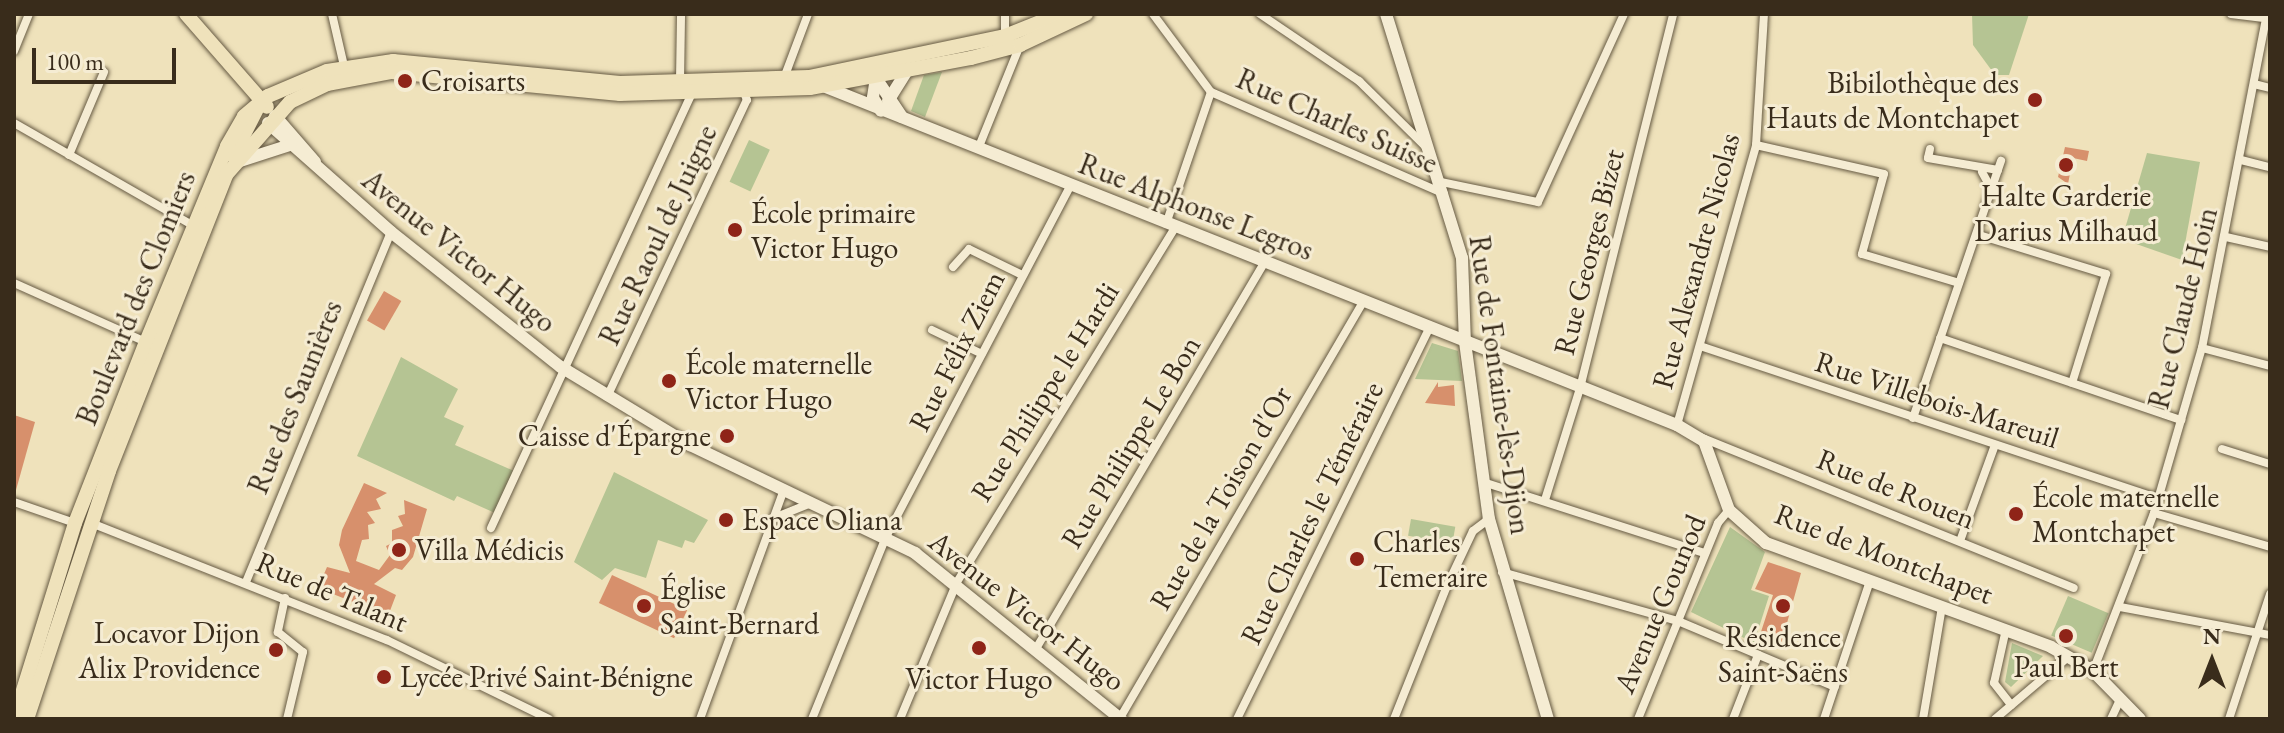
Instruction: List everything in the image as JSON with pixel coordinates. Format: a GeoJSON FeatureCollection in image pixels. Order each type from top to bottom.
{"type":"FeatureCollection","features":[{"type":"Feature","properties":{"kind":"main road","name":"Avenue Victor Hugo"},"geometry":{"type":"LineString","coordinates":[[186,14],[265,112]]}},
{"type":"Feature","properties":{"kind":"main road"},"geometry":{"type":"LineString","coordinates":[[265,112],[327,71],[344,66],[416,60],[588,81],[784,79],[849,70],[967,45],[1005,36],[1060,14]]}},
{"type":"Feature","properties":{"kind":"main road"},"geometry":{"type":"LineString","coordinates":[[265,112],[327,84],[392,72],[588,92],[692,92],[823,86],[876,78],[1020,45],[1086,14]]}},
{"type":"Feature","properties":{"kind":"main road"},"geometry":{"type":"LineString","coordinates":[[849,70],[876,78],[967,45]]}},
{"type":"Feature","properties":{"kind":"main road","name":"Boulevard des Clomiers"},"geometry":{"type":"LineString","coordinates":[[27,719],[91,523],[230,169],[265,112]]}},
{"type":"Feature","properties":{"kind":"main road","name":"Boulevard des Clomiers"},"geometry":{"type":"LineString","coordinates":[[14,719],[75,523],[227,146],[265,112]]}},
{"type":"Feature","properties":{"kind":"main road"},"geometry":{"type":"LineString","coordinates":[[75,523],[91,523]]}},
{"type":"Feature","properties":{"kind":"street"},"geometry":{"type":"LineString","coordinates":[[14,51],[29,14]]}},
{"type":"Feature","properties":{"kind":"street"},"geometry":{"type":"LineString","coordinates":[[332,14],[344,66]]}},
{"type":"Feature","properties":{"kind":"street"},"geometry":{"type":"LineString","coordinates":[[680,81],[681,14]]}},
{"type":"Feature","properties":{"kind":"street"},"geometry":{"type":"LineString","coordinates":[[784,79],[808,14]]}},
{"type":"Feature","properties":{"kind":"street"},"geometry":{"type":"LineString","coordinates":[[1005,14],[1005,36]]}},
{"type":"Feature","properties":{"kind":"street","name":"Rue Charles Suisse"},"geometry":{"type":"LineString","coordinates":[[1153,14],[1211,92],[1443,188],[1538,202],[1624,14]]}},
{"type":"Feature","properties":{"kind":"street"},"geometry":{"type":"LineString","coordinates":[[1260,14],[1359,81],[1415,141],[1433,151]]}},
{"type":"Feature","properties":{"kind":"street","name":"Rue de Fontaine-lès-Dijon"},"geometry":{"type":"LineString","coordinates":[[1386,14],[1433,151],[1462,258],[1465,342],[1489,519],[1501,572],[1548,719]]}},
{"type":"Feature","properties":{"kind":"street","name":"Rue Georges Bizet"},"geometry":{"type":"LineString","coordinates":[[1545,500],[1582,383],[1673,14]]}},
{"type":"Feature","properties":{"kind":"street","name":"Rue Alexandre Nicolas"},"geometry":{"type":"LineString","coordinates":[[1677,425],[1756,145],[1764,14]]}},
{"type":"Feature","properties":{"kind":"street"},"geometry":{"type":"LineString","coordinates":[[2231,14],[2266,16]]}},
{"type":"Feature","properties":{"kind":"street","name":"Rue Claude Hoin"},"geometry":{"type":"LineString","coordinates":[[2093,671],[2159,499],[2202,348],[2241,160],[2266,16]]}},
{"type":"Feature","properties":{"kind":"street"},"geometry":{"type":"LineString","coordinates":[[978,149],[1020,45]]}},
{"type":"Feature","properties":{"kind":"street"},"geometry":{"type":"LineString","coordinates":[[885,106],[907,71]]}},
{"type":"Feature","properties":{"kind":"street"},"geometry":{"type":"LineString","coordinates":[[69,155],[104,72]]}},
{"type":"Feature","properties":{"kind":"street","name":"Rue Alphonse Legros"},"geometry":{"type":"LineString","coordinates":[[876,78],[885,106]]}},
{"type":"Feature","properties":{"kind":"street"},"geometry":{"type":"LineString","coordinates":[[2254,84],[2270,88]]}},
{"type":"Feature","properties":{"kind":"street","name":"Rue Alphonse Legros"},"geometry":{"type":"LineString","coordinates":[[823,86],[885,106],[907,121],[1465,342]]}},
{"type":"Feature","properties":{"kind":"street","name":"Rue Raoul de Juigne"},"geometry":{"type":"LineString","coordinates":[[607,398],[747,100],[743,90]]}},
{"type":"Feature","properties":{"kind":"street"},"geometry":{"type":"LineString","coordinates":[[561,367],[692,92]]}},
{"type":"Feature","properties":{"kind":"street","name":"Rue Philippe le Hardi"},"geometry":{"type":"LineString","coordinates":[[900,719],[957,582],[1171,226],[1211,92]]}},
{"type":"Feature","properties":{"kind":"street","name":"Avenue Victor Hugo"},"geometry":{"type":"LineString","coordinates":[[265,112],[290,145],[391,232],[561,367],[607,398],[784,490],[886,537],[957,582],[1120,718]]}},
{"type":"Feature","properties":{"kind":"street","name":"Avenue Victor Hugo"},"geometry":{"type":"LineString","coordinates":[[265,112],[325,174]]}},
{"type":"Feature","properties":{"kind":"street"},"geometry":{"type":"LineString","coordinates":[[14,123],[194,226]]}},
{"type":"Feature","properties":{"kind":"street"},"geometry":{"type":"LineString","coordinates":[[230,169],[290,145]]}},
{"type":"Feature","properties":{"kind":"street"},"geometry":{"type":"LineString","coordinates":[[1756,145],[1884,174],[1862,254],[1959,283]]}},
{"type":"Feature","properties":{"kind":"street"},"geometry":{"type":"LineString","coordinates":[[1913,418],[1959,283],[1979,235],[1999,166],[1982,172],[1928,158],[1930,149]]}},
{"type":"Feature","properties":{"kind":"street"},"geometry":{"type":"LineString","coordinates":[[2241,160],[2270,167]]}},
{"type":"Feature","properties":{"kind":"street"},"geometry":{"type":"LineString","coordinates":[[1982,172],[1992,190]]}},
{"type":"Feature","properties":{"kind":"street","name":"Rue Félix Ziem"},"geometry":{"type":"LineString","coordinates":[[812,719],[886,537],[1070,186]]}},
{"type":"Feature","properties":{"kind":"street","name":"Rue des Saunières"},"geometry":{"type":"LineString","coordinates":[[246,582],[391,232]]}},
{"type":"Feature","properties":{"kind":"street"},"geometry":{"type":"LineString","coordinates":[[1979,235],[2106,274],[2072,383]]}},
{"type":"Feature","properties":{"kind":"street"},"geometry":{"type":"LineString","coordinates":[[2226,237],[2270,247]]}},
{"type":"Feature","properties":{"kind":"street"},"geometry":{"type":"LineString","coordinates":[[953,267],[969,249],[1022,275]]}},
{"type":"Feature","properties":{"kind":"street","name":"Rue Philippe Le Bon"},"geometry":{"type":"LineString","coordinates":[[1037,647],[1265,261]]}},
{"type":"Feature","properties":{"kind":"street"},"geometry":{"type":"LineString","coordinates":[[14,283],[146,342]]}},
{"type":"Feature","properties":{"kind":"street","name":"Rue de la Toison d'Or"},"geometry":{"type":"LineString","coordinates":[[1120,718],[1363,302]]}},
{"type":"Feature","properties":{"kind":"street","name":"Rue Charles le Téméraire"},"geometry":{"type":"LineString","coordinates":[[1237,719],[1429,328]]}},
{"type":"Feature","properties":{"kind":"street"},"geometry":{"type":"LineString","coordinates":[[932,330],[982,354]]}},
{"type":"Feature","properties":{"kind":"street"},"geometry":{"type":"LineString","coordinates":[[1940,338],[2181,420]]}},
{"type":"Feature","properties":{"kind":"street"},"geometry":{"type":"LineString","coordinates":[[1465,342],[1582,383],[1700,437]]}},
{"type":"Feature","properties":{"kind":"street","name":"Rue Villebois-Mareuil"},"geometry":{"type":"LineString","coordinates":[[1700,346],[2159,499]]}},
{"type":"Feature","properties":{"kind":"street"},"geometry":{"type":"LineString","coordinates":[[2202,348],[2270,366]]}},
{"type":"Feature","properties":{"kind":"street","name":"Avenue Victor Hugo"},"geometry":{"type":"LineString","coordinates":[[491,528],[561,367]]}},
{"type":"Feature","properties":{"kind":"street","name":"Rue de Montchapet"},"geometry":{"type":"LineString","coordinates":[[1700,437],[1729,510],[1766,543],[2006,627],[2093,671],[2140,719]]}},
{"type":"Feature","properties":{"kind":"street","name":"Rue de Rouen"},"geometry":{"type":"LineString","coordinates":[[1700,437],[2074,588]]}},
{"type":"Feature","properties":{"kind":"street"},"geometry":{"type":"LineString","coordinates":[[1960,541],[1995,445]]}},
{"type":"Feature","properties":{"kind":"street"},"geometry":{"type":"LineString","coordinates":[[2222,449],[2270,464]]}},
{"type":"Feature","properties":{"kind":"street"},"geometry":{"type":"LineString","coordinates":[[1483,482],[1704,553]]}},
{"type":"Feature","properties":{"kind":"street"},"geometry":{"type":"LineString","coordinates":[[700,719],[784,490]]}},
{"type":"Feature","properties":{"kind":"street"},"geometry":{"type":"LineString","coordinates":[[14,502],[75,523]]}},
{"type":"Feature","properties":{"kind":"street"},"geometry":{"type":"LineString","coordinates":[[774,518],[812,503]]}},
{"type":"Feature","properties":{"kind":"street","name":"Avenue Gounod"},"geometry":{"type":"LineString","coordinates":[[1638,719],[1704,553],[1729,510]]}},
{"type":"Feature","properties":{"kind":"street"},"geometry":{"type":"LineString","coordinates":[[2154,513],[2270,547]]}},
{"type":"Feature","properties":{"kind":"street"},"geometry":{"type":"LineString","coordinates":[[1394,719],[1446,588],[1473,531],[1489,519]]}},
{"type":"Feature","properties":{"kind":"street","name":"Rue de Talant"},"geometry":{"type":"LineString","coordinates":[[91,523],[285,598],[549,719]]}},
{"type":"Feature","properties":{"kind":"street"},"geometry":{"type":"LineString","coordinates":[[1501,572],[1678,621],[1835,687]]}},
{"type":"Feature","properties":{"kind":"street"},"geometry":{"type":"LineString","coordinates":[[1824,719],[1870,581]]}},
{"type":"Feature","properties":{"kind":"street"},"geometry":{"type":"LineString","coordinates":[[2229,719],[2270,594]]}},
{"type":"Feature","properties":{"kind":"street"},"geometry":{"type":"LineString","coordinates":[[285,598],[278,632],[303,652],[287,718]]}},
{"type":"Feature","properties":{"kind":"street"},"geometry":{"type":"LineString","coordinates":[[1923,719],[1942,607]]}},
{"type":"Feature","properties":{"kind":"street"},"geometry":{"type":"LineString","coordinates":[[2120,607],[2270,635]]}},
{"type":"Feature","properties":{"kind":"street"},"geometry":{"type":"LineString","coordinates":[[2006,627],[1994,683],[2011,705]]}},
{"type":"Feature","properties":{"kind":"street"},"geometry":{"type":"LineString","coordinates":[[1733,719],[1758,655]]}},
{"type":"Feature","properties":{"kind":"street"},"geometry":{"type":"LineString","coordinates":[[1995,719],[2068,657]]}},
{"type":"Feature","properties":{"kind":"street"},"geometry":{"type":"LineString","coordinates":[[2111,719],[2121,697]]}},
{"type":"Feature","properties":{"kind":"green space"},"geometry":{"type":"Polygon","coordinates":[[[1972,14],[2029,14],[2009,75],[1995,75],[1973,45],[1972,14]]]}},
{"type":"Feature","properties":{"kind":"green space"},"geometry":{"type":"Polygon","coordinates":[[[942,72],[925,117],[911,111],[924,75],[942,72]]]}},
{"type":"Feature","properties":{"kind":"green space"},"geometry":{"type":"Polygon","coordinates":[[[749,140],[770,150],[750,191],[730,182],[749,140]]]}},
{"type":"Feature","properties":{"kind":"green space"},"geometry":{"type":"Polygon","coordinates":[[[2147,153],[2200,162],[2182,260],[2122,239],[2147,153]]]}},
{"type":"Feature","properties":{"kind":"green space"},"geometry":{"type":"Polygon","coordinates":[[[1432,343],[1458,351],[1462,381],[1415,379],[1432,343]]]}},
{"type":"Feature","properties":{"kind":"green space"},"geometry":{"type":"Polygon","coordinates":[[[401,357],[458,389],[444,417],[464,426],[455,445],[514,471],[495,513],[457,496],[454,501],[357,456],[401,357]]]}},
{"type":"Feature","properties":{"kind":"green space"},"geometry":{"type":"Polygon","coordinates":[[[614,472],[708,520],[694,543],[685,540],[682,548],[658,540],[646,578],[615,568],[602,580],[574,562],[614,472]]]}},
{"type":"Feature","properties":{"kind":"green space"},"geometry":{"type":"Polygon","coordinates":[[[1411,519],[1455,527],[1452,544],[1408,536],[1411,519]]]}},
{"type":"Feature","properties":{"kind":"green space"},"geometry":{"type":"Polygon","coordinates":[[[1730,527],[1765,552],[1751,590],[1769,596],[1754,643],[1691,612],[1730,527]]]}},
{"type":"Feature","properties":{"kind":"green space"},"geometry":{"type":"Polygon","coordinates":[[[2068,596],[2109,613],[2092,653],[2051,636],[2068,596]]]}},
{"type":"Feature","properties":{"kind":"green space"},"geometry":{"type":"Polygon","coordinates":[[[2012,643],[2043,656],[2011,687],[2005,682],[2012,643]]]}},
{"type":"Feature","properties":{"kind":"building","name":"Halte Garderie Darius Milhaud"},"geometry":{"type":"Polygon","coordinates":[[[2065,147],[2089,151],[2087,161],[2073,158],[2068,184],[2058,177],[2065,147]]]}},
{"type":"Feature","properties":{"kind":"building"},"geometry":{"type":"Polygon","coordinates":[[[384,291],[401,301],[384,330],[367,320],[384,291]]]}},
{"type":"Feature","properties":{"kind":"building"},"geometry":{"type":"Polygon","coordinates":[[[1438,382],[1438,387],[1454,385],[1455,406],[1425,403],[1438,382]]]}},
{"type":"Feature","properties":{"kind":"building"},"geometry":{"type":"Polygon","coordinates":[[[14,415],[35,422],[16,490],[14,490],[14,415]]]}},
{"type":"Feature","properties":{"kind":"building","name":"Villa Médicis"},"geometry":{"type":"Polygon","coordinates":[[[364,483],[387,493],[376,499],[381,509],[367,512],[375,523],[368,525],[369,539],[362,540],[356,561],[379,570],[390,555],[386,546],[392,543],[392,530],[403,526],[398,516],[405,514],[404,500],[427,509],[413,557],[402,570],[395,568],[374,584],[396,595],[388,616],[318,588],[327,567],[350,573],[339,545],[342,530],[364,483]]]}},
{"type":"Feature","properties":{"kind":"building","name":"Résidence Saint-Saëns"},"geometry":{"type":"Polygon","coordinates":[[[1768,562],[1801,573],[1780,648],[1758,641],[1773,595],[1755,589],[1768,562]]]}},
{"type":"Feature","properties":{"kind":"building","name":"Église Saint-Bernard"},"geometry":{"type":"Polygon","coordinates":[[[612,575],[687,610],[674,638],[599,603],[612,575]]]}},
{"type":"Feature","properties":{"kind":"place","name":"Croisarts"},"geometry":{"type":"Point","coordinates":[405,81]}},
{"type":"Feature","properties":{"kind":"place","name":"Bibilothèque des Hauts de Montchapet"},"geometry":{"type":"Point","coordinates":[2035,100]}},
{"type":"Feature","properties":{"kind":"place","name":"Halte Garderie Darius Milhaud"},"geometry":{"type":"Point","coordinates":[2066,165]}},
{"type":"Feature","properties":{"kind":"place","name":"École primaire Victor Hugo"},"geometry":{"type":"Point","coordinates":[735,230]}},
{"type":"Feature","properties":{"kind":"place","name":"École maternelle Victor Hugo"},"geometry":{"type":"Point","coordinates":[669,381]}},
{"type":"Feature","properties":{"kind":"place","name":"Caisse d'Épargne"},"geometry":{"type":"Point","coordinates":[727,436]}},
{"type":"Feature","properties":{"kind":"place","name":"École maternelle Montchapet"},"geometry":{"type":"Point","coordinates":[2016,514]}},
{"type":"Feature","properties":{"kind":"place","name":"Espace Oliana"},"geometry":{"type":"Point","coordinates":[726,520]}},
{"type":"Feature","properties":{"kind":"place","name":"Villa Médicis"},"geometry":{"type":"Point","coordinates":[399,550]}},
{"type":"Feature","properties":{"kind":"place","name":"Charles Temeraire"},"geometry":{"type":"Point","coordinates":[1357,559]}},
{"type":"Feature","properties":{"kind":"place","name":"Église Saint-Bernard"},"geometry":{"type":"Point","coordinates":[644,606]}},
{"type":"Feature","properties":{"kind":"place","name":"Résidence Saint-Saëns"},"geometry":{"type":"Point","coordinates":[1783,606]}},
{"type":"Feature","properties":{"kind":"place","name":"Paul Bert"},"geometry":{"type":"Point","coordinates":[2066,636]}},
{"type":"Feature","properties":{"kind":"place","name":"Victor Hugo"},"geometry":{"type":"Point","coordinates":[979,648]}},
{"type":"Feature","properties":{"kind":"place","name":"Locavor Dijon Alix Providence"},"geometry":{"type":"Point","coordinates":[276,650]}},
{"type":"Feature","properties":{"kind":"place","name":"Lycée Privé Saint-Bénigne"},"geometry":{"type":"Point","coordinates":[384,677]}}]}
